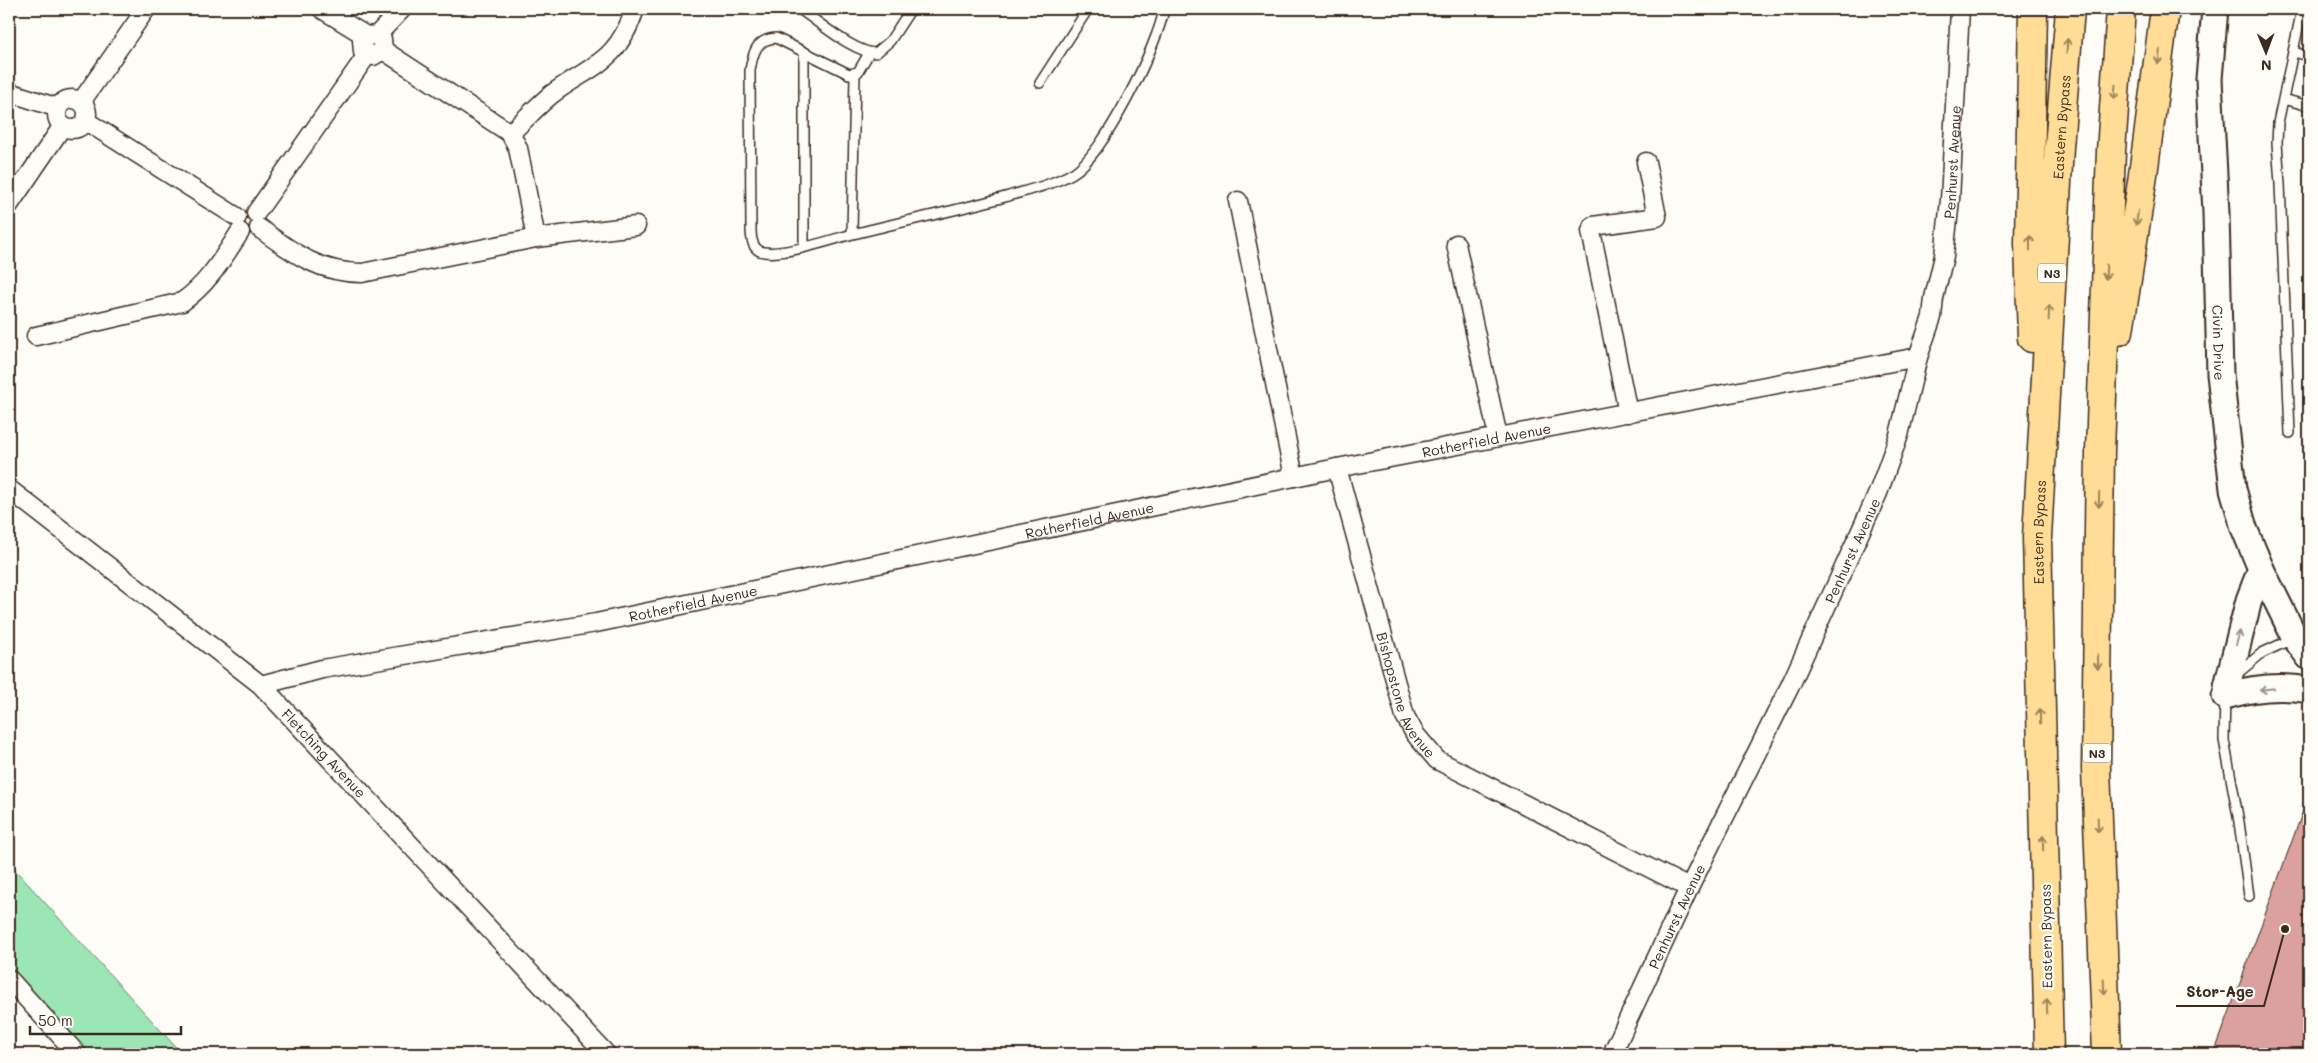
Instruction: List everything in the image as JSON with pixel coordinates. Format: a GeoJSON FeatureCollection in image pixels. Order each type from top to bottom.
{"type":"FeatureCollection","features":[{"type":"Feature","properties":{"kind":"highway"},"geometry":{"type":"LineString","coordinates":[[2033,9],[2029,243],[2037,537]]}},
{"type":"Feature","properties":{"kind":"highway","name":"Eastern Bypass"},"geometry":{"type":"LineString","coordinates":[[2049,1054],[2037,537],[2059,147],[2070,9]]}},
{"type":"Feature","properties":{"kind":"highway","name":"N3"},"geometry":{"type":"LineString","coordinates":[[2107,1054],[2096,769],[2100,451],[2110,151],[2121,9]]}},
{"type":"Feature","properties":{"kind":"highway"},"geometry":{"type":"LineString","coordinates":[[2100,451],[2142,182],[2165,9]]}},
{"type":"Feature","properties":{"kind":"main road","name":"Civin Drive"},"geometry":{"type":"LineString","coordinates":[[2216,9],[2209,79],[2216,213],[2220,374],[2233,489],[2244,528],[2261,569],[2302,647]]}},
{"type":"Feature","properties":{"kind":"main road"},"geometry":{"type":"LineString","coordinates":[[2261,569],[2249,600],[2226,691],[2240,692],[2273,688],[2309,690]]}},
{"type":"Feature","properties":{"kind":"street"},"geometry":{"type":"LineString","coordinates":[[81,102],[146,9]]}},
{"type":"Feature","properties":{"kind":"street"},"geometry":{"type":"LineString","coordinates":[[322,9],[510,133],[518,148],[536,238]]}},
{"type":"Feature","properties":{"kind":"street"},"geometry":{"type":"LineString","coordinates":[[86,121],[250,234],[257,220],[373,44],[402,9]]}},
{"type":"Feature","properties":{"kind":"street"},"geometry":{"type":"LineString","coordinates":[[510,133],[552,94],[600,64],[629,28],[635,9]]}},
{"type":"Feature","properties":{"kind":"street","name":"Penhurst Avenue"},"geometry":{"type":"LineString","coordinates":[[1612,1054],[1689,888],[1790,686],[1878,493],[1899,435],[1918,357],[1932,317],[1934,298],[1944,256],[1950,200],[1960,9]]}},
{"type":"Feature","properties":{"kind":"street"},"geometry":{"type":"LineString","coordinates":[[15,94],[58,108]]}},
{"type":"Feature","properties":{"kind":"street"},"geometry":{"type":"LineString","coordinates":[[68,99],[81,102],[86,107],[86,121],[76,130],[62,127],[58,121],[58,108],[68,99]]}},
{"type":"Feature","properties":{"kind":"street"},"geometry":{"type":"LineString","coordinates":[[9,206],[62,127]]}},
{"type":"Feature","properties":{"kind":"street"},"geometry":{"type":"LineString","coordinates":[[1628,412],[1591,231],[1593,226],[1657,218],[1646,162]]}},
{"type":"Feature","properties":{"kind":"street"},"geometry":{"type":"LineString","coordinates":[[1238,201],[1294,477]]}},
{"type":"Feature","properties":{"kind":"street"},"geometry":{"type":"LineString","coordinates":[[257,220],[298,257],[344,273],[362,273],[536,238],[636,226]]}},
{"type":"Feature","properties":{"kind":"street"},"geometry":{"type":"LineString","coordinates":[[36,336],[182,302],[198,291],[211,277],[238,225]]}},
{"type":"Feature","properties":{"kind":"street"},"geometry":{"type":"LineString","coordinates":[[1456,244],[1498,437]]}},
{"type":"Feature","properties":{"kind":"street","name":"Rotherfield Avenue"},"geometry":{"type":"LineString","coordinates":[[261,685],[322,669],[596,623],[1337,468],[1918,357]]}},
{"type":"Feature","properties":{"kind":"street","name":"Bishopstone Avenue"},"geometry":{"type":"LineString","coordinates":[[1337,468],[1405,716],[1423,745],[1437,760],[1689,888]]}},
{"type":"Feature","properties":{"kind":"street","name":"Fletching Avenue"},"geometry":{"type":"LineString","coordinates":[[9,489],[261,685],[606,1054]]}},
{"type":"Feature","properties":{"kind":"street"},"geometry":{"type":"LineString","coordinates":[[9,980],[77,1054]]}},
{"type":"Feature","properties":{"kind":"lane"},"geometry":{"type":"LineString","coordinates":[[798,9],[869,53],[876,53],[882,50],[911,9]]}},
{"type":"Feature","properties":{"kind":"lane"},"geometry":{"type":"LineString","coordinates":[[1040,83],[1088,9]]}},
{"type":"Feature","properties":{"kind":"lane"},"geometry":{"type":"LineString","coordinates":[[855,74],[849,74],[776,38],[767,38],[760,42],[753,52],[750,70],[752,242],[756,249],[764,252],[804,247],[978,204],[1049,184],[1074,172],[1098,146],[1124,103],[1148,57],[1162,23],[1164,9]]}},
{"type":"Feature","properties":{"kind":"lane"},"geometry":{"type":"LineString","coordinates":[[2290,433],[2277,143],[2283,99],[2302,9]]}},
{"type":"Feature","properties":{"kind":"lane"},"geometry":{"type":"LineString","coordinates":[[2293,52],[2309,56]]}},
{"type":"Feature","properties":{"kind":"lane"},"geometry":{"type":"LineString","coordinates":[[804,53],[804,247]]}},
{"type":"Feature","properties":{"kind":"lane"},"geometry":{"type":"LineString","coordinates":[[852,234],[855,74],[869,53]]}},
{"type":"Feature","properties":{"kind":"lane"},"geometry":{"type":"LineString","coordinates":[[2283,99],[2309,106]]}},
{"type":"Feature","properties":{"kind":"lane"},"geometry":{"type":"LineString","coordinates":[[2249,896],[2239,822],[2224,740],[2226,691],[2247,664],[2262,653],[2302,647]]}},
{"type":"Feature","properties":{"kind":"green space"},"geometry":{"type":"Polygon","coordinates":[[[9,863],[182,1054],[90,1054],[9,966],[9,863]]]}},
{"type":"Feature","properties":{"kind":"building"},"geometry":{"type":"Polygon","coordinates":[[[2307,800],[2309,800],[2309,1054],[2214,1054],[2307,800]]]}},
{"type":"Feature","properties":{"kind":"place","name":"Stor-Age"},"geometry":{"type":"Point","coordinates":[2285,929]}}]}
